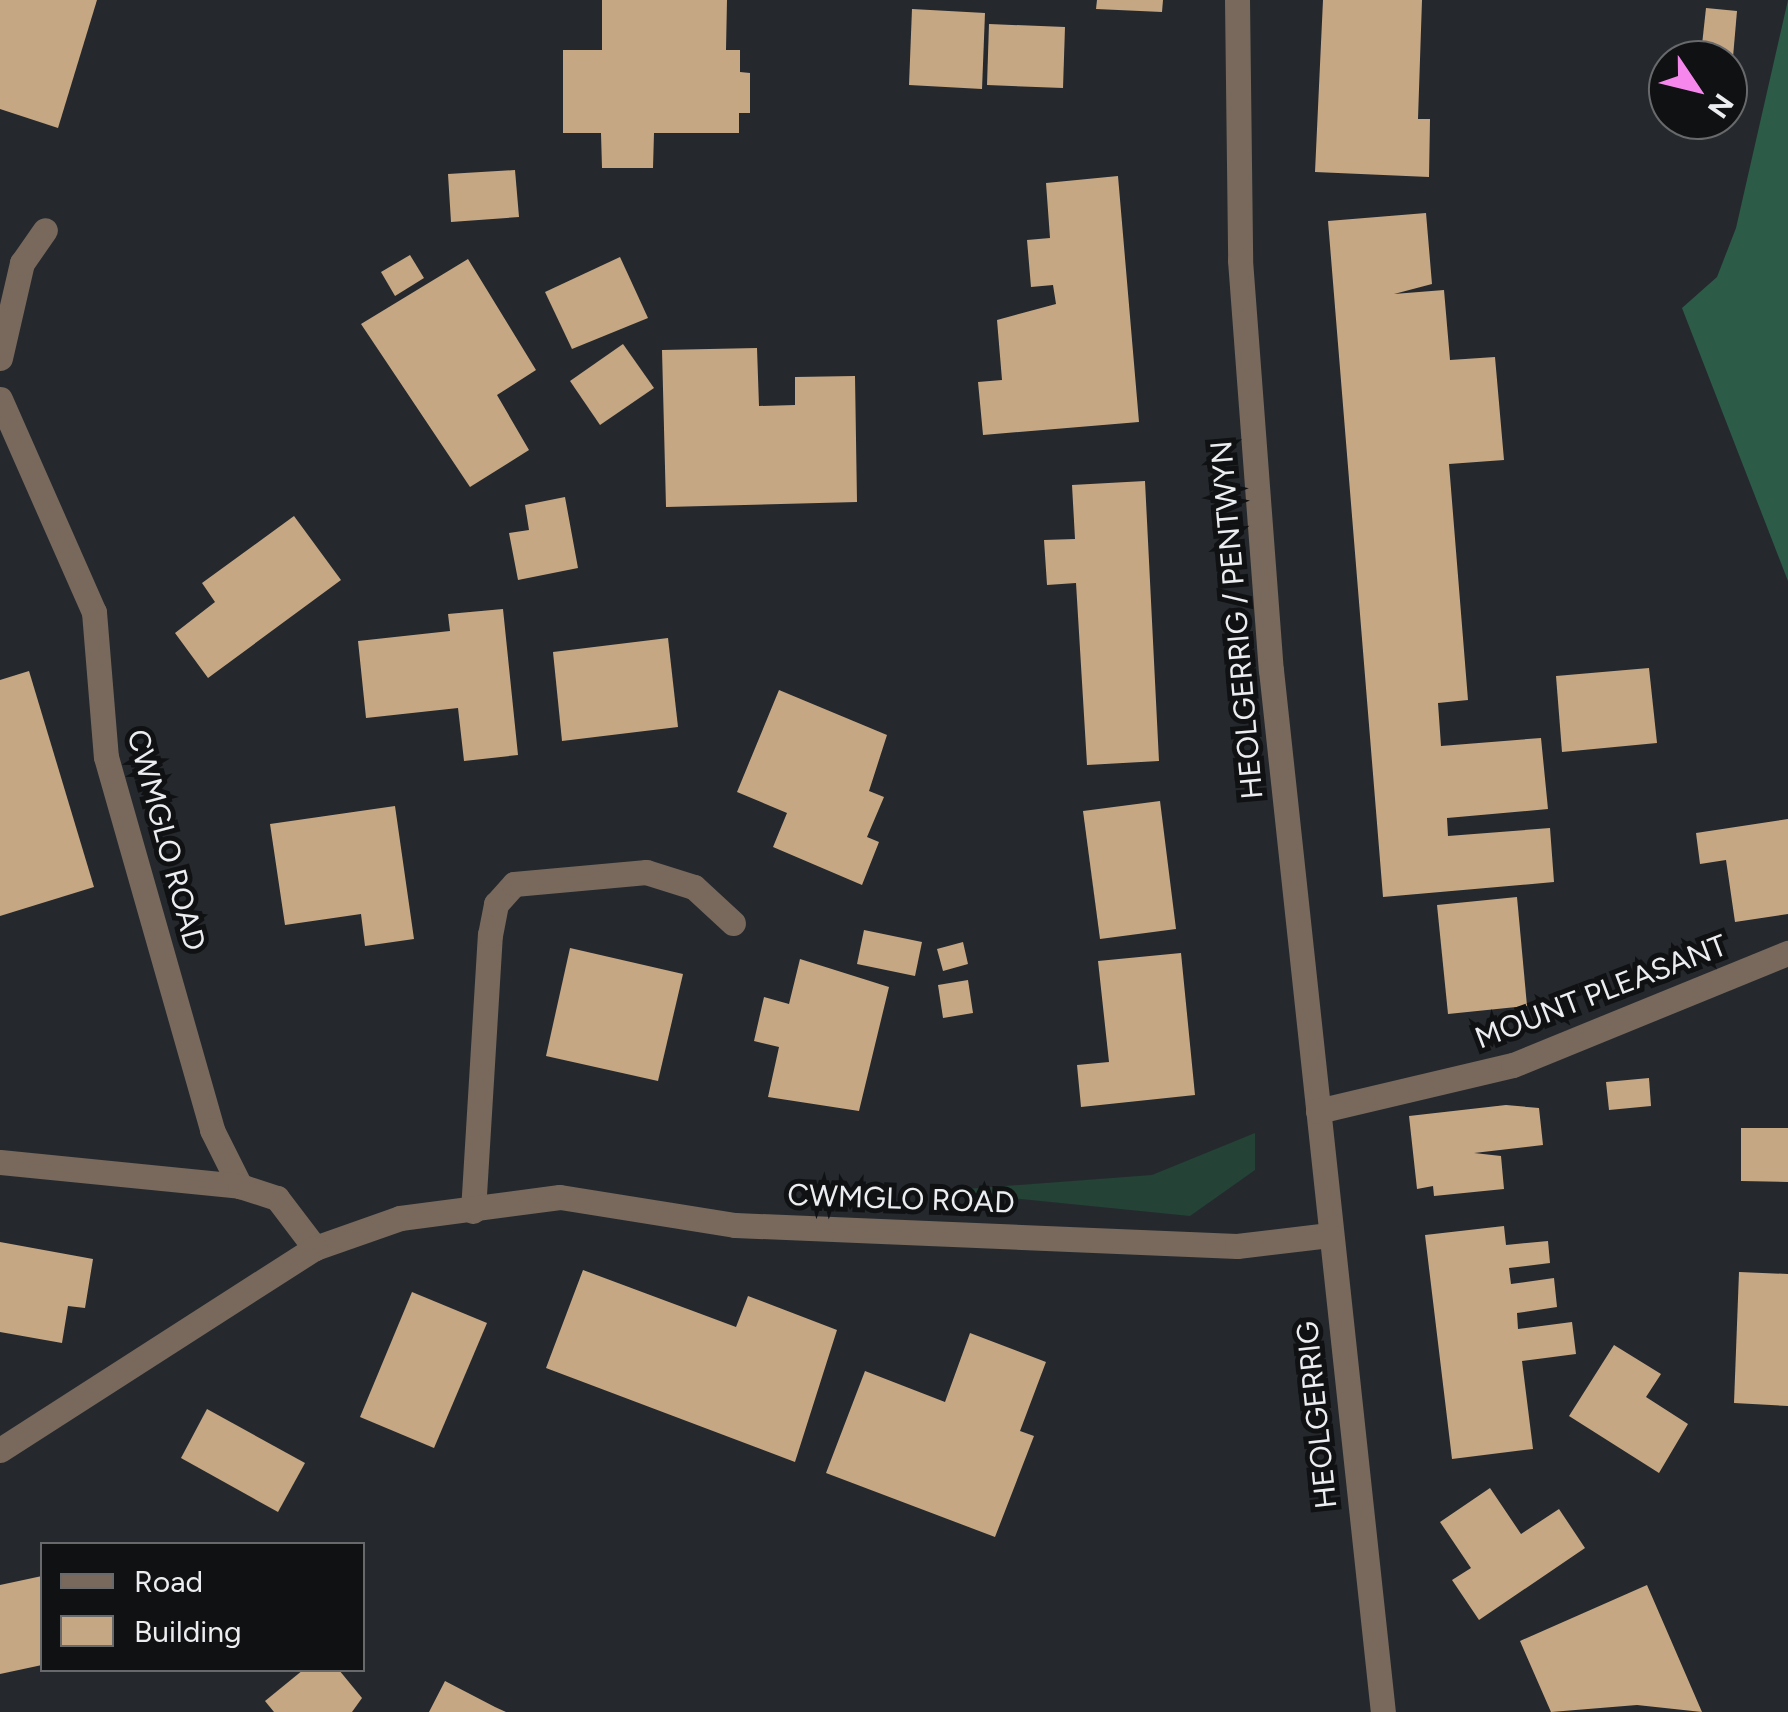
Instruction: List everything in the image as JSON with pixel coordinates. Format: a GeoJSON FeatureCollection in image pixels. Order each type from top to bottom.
{"type":"FeatureCollection","features":[{"type":"Feature","properties":{"kind":"street","name":"HEOLGERRIG / PENTWYN"},"geometry":{"type":"LineString","coordinates":[[1237,0],[1235,123],[1271,670],[1318,1111]]}},
{"type":"Feature","properties":{"kind":"street"},"geometry":{"type":"LineString","coordinates":[[0,358],[22,264],[45,230]]}},
{"type":"Feature","properties":{"kind":"street","name":"CWMGLO ROAD"},"geometry":{"type":"LineString","coordinates":[[0,399],[94,612],[106,756],[212,1130],[240,1186]]}},
{"type":"Feature","properties":{"kind":"street"},"geometry":{"type":"LineString","coordinates":[[473,1211],[490,934],[505,894],[535,876],[646,872],[694,888],[733,923]]}},
{"type":"Feature","properties":{"kind":"street","name":"MOUNT PLEASANT"},"geometry":{"type":"LineString","coordinates":[[1318,1111],[1513,1066],[1788,953]]}},
{"type":"Feature","properties":{"kind":"street","name":"HEOLGERRIG"},"geometry":{"type":"LineString","coordinates":[[1318,1111],[1383,1712]]}},
{"type":"Feature","properties":{"kind":"street"},"geometry":{"type":"LineString","coordinates":[[0,1162],[240,1186],[277,1198],[315,1248]]}},
{"type":"Feature","properties":{"kind":"street","name":"CWMGLO ROAD"},"geometry":{"type":"LineString","coordinates":[[0,1450],[315,1248],[400,1218],[560,1197],[735,1225],[1238,1246],[1329,1235]]}},
{"type":"Feature","properties":{"kind":"green space"},"geometry":{"type":"Polygon","coordinates":[[[1788,0],[1788,581],[1682,308],[1717,277],[1736,228],[1788,0]]]}},
{"type":"Feature","properties":{"kind":"green space"},"geometry":{"type":"Polygon","coordinates":[[[1255,1133],[1255,1170],[1190,1216],[940,1191],[1152,1175],[1255,1133]]]}},
{"type":"Feature","properties":{"kind":"building"},"geometry":{"type":"Polygon","coordinates":[[[0,0],[97,0],[58,128],[0,109],[0,0]]]}},
{"type":"Feature","properties":{"kind":"building"},"geometry":{"type":"Polygon","coordinates":[[[602,0],[727,0],[726,50],[740,50],[740,72],[750,73],[750,113],[739,113],[739,133],[654,133],[653,168],[602,168],[601,133],[563,133],[563,50],[602,50],[602,0]]]}},
{"type":"Feature","properties":{"kind":"building"},"geometry":{"type":"Polygon","coordinates":[[[1097,0],[1163,0],[1162,12],[1096,9],[1097,0]]]}},
{"type":"Feature","properties":{"kind":"building"},"geometry":{"type":"Polygon","coordinates":[[[1323,0],[1422,0],[1418,119],[1430,119],[1429,177],[1315,172],[1323,0]]]}},
{"type":"Feature","properties":{"kind":"building"},"geometry":{"type":"Polygon","coordinates":[[[1706,8],[1737,11],[1734,40],[1703,40],[1706,8]]]}},
{"type":"Feature","properties":{"kind":"building"},"geometry":{"type":"Polygon","coordinates":[[[912,9],[985,13],[982,89],[909,85],[912,9]]]}},
{"type":"Feature","properties":{"kind":"building"},"geometry":{"type":"Polygon","coordinates":[[[989,24],[1065,27],[1063,88],[987,85],[989,24]]]}},
{"type":"Feature","properties":{"kind":"building"},"geometry":{"type":"Polygon","coordinates":[[[515,170],[519,217],[451,222],[448,174],[515,170]]]}},
{"type":"Feature","properties":{"kind":"building"},"geometry":{"type":"Polygon","coordinates":[[[1118,176],[1139,422],[983,435],[978,382],[1002,380],[997,320],[1056,304],[1053,285],[1031,287],[1027,240],[1050,238],[1046,183],[1118,176]]]}},
{"type":"Feature","properties":{"kind":"building"},"geometry":{"type":"Polygon","coordinates":[[[1426,213],[1432,284],[1394,294],[1444,290],[1450,360],[1495,357],[1504,460],[1449,464],[1468,700],[1438,703],[1441,746],[1541,738],[1548,809],[1447,818],[1448,836],[1550,828],[1554,882],[1383,897],[1328,221],[1426,213]]]}},
{"type":"Feature","properties":{"kind":"building"},"geometry":{"type":"Polygon","coordinates":[[[410,255],[424,278],[395,296],[381,272],[410,255]]]}},
{"type":"Feature","properties":{"kind":"building"},"geometry":{"type":"Polygon","coordinates":[[[620,257],[648,318],[572,349],[545,292],[620,257]]]}},
{"type":"Feature","properties":{"kind":"building"},"geometry":{"type":"Polygon","coordinates":[[[468,259],[536,370],[497,395],[529,450],[470,487],[361,324],[468,259]]]}},
{"type":"Feature","properties":{"kind":"building"},"geometry":{"type":"Polygon","coordinates":[[[623,344],[654,388],[600,425],[570,381],[623,344]]]}},
{"type":"Feature","properties":{"kind":"building"},"geometry":{"type":"Polygon","coordinates":[[[757,348],[759,406],[795,405],[795,377],[855,376],[857,502],[666,507],[662,350],[757,348]]]}},
{"type":"Feature","properties":{"kind":"building"},"geometry":{"type":"Polygon","coordinates":[[[1145,481],[1159,761],[1087,765],[1076,583],[1047,585],[1044,540],[1075,539],[1072,485],[1145,481]]]}},
{"type":"Feature","properties":{"kind":"building"},"geometry":{"type":"Polygon","coordinates":[[[565,497],[578,568],[518,580],[509,533],[529,530],[525,505],[565,497]]]}},
{"type":"Feature","properties":{"kind":"building"},"geometry":{"type":"Polygon","coordinates":[[[294,516],[341,580],[208,678],[175,633],[215,602],[202,583],[294,516]]]}},
{"type":"Feature","properties":{"kind":"building"},"geometry":{"type":"Polygon","coordinates":[[[503,609],[518,755],[464,761],[458,708],[366,718],[358,641],[450,631],[448,614],[503,609]]]}},
{"type":"Feature","properties":{"kind":"building"},"geometry":{"type":"Polygon","coordinates":[[[668,638],[678,727],[562,741],[553,652],[668,638]]]}},
{"type":"Feature","properties":{"kind":"building"},"geometry":{"type":"Polygon","coordinates":[[[1649,668],[1657,743],[1562,752],[1556,676],[1649,668]]]}},
{"type":"Feature","properties":{"kind":"building"},"geometry":{"type":"Polygon","coordinates":[[[29,671],[94,887],[0,916],[0,680],[29,671]]]}},
{"type":"Feature","properties":{"kind":"building"},"geometry":{"type":"Polygon","coordinates":[[[779,690],[887,735],[869,791],[884,797],[867,837],[879,842],[862,885],[773,847],[787,813],[737,792],[779,690]]]}},
{"type":"Feature","properties":{"kind":"building"},"geometry":{"type":"Polygon","coordinates":[[[1160,801],[1176,929],[1100,939],[1083,811],[1160,801]]]}},
{"type":"Feature","properties":{"kind":"building"},"geometry":{"type":"Polygon","coordinates":[[[395,806],[414,939],[365,946],[361,914],[285,925],[270,824],[395,806]]]}},
{"type":"Feature","properties":{"kind":"building"},"geometry":{"type":"Polygon","coordinates":[[[1788,819],[1788,914],[1735,922],[1726,860],[1700,864],[1696,833],[1788,819]]]}},
{"type":"Feature","properties":{"kind":"building"},"geometry":{"type":"Polygon","coordinates":[[[1517,897],[1527,1006],[1448,1014],[1437,905],[1517,897]]]}},
{"type":"Feature","properties":{"kind":"building"},"geometry":{"type":"Polygon","coordinates":[[[864,930],[922,942],[915,976],[857,964],[864,930]]]}},
{"type":"Feature","properties":{"kind":"building"},"geometry":{"type":"Polygon","coordinates":[[[963,942],[968,964],[943,971],[937,949],[963,942]]]}},
{"type":"Feature","properties":{"kind":"building"},"geometry":{"type":"Polygon","coordinates":[[[570,948],[683,974],[658,1081],[546,1056],[570,948]]]}},
{"type":"Feature","properties":{"kind":"building"},"geometry":{"type":"Polygon","coordinates":[[[1181,953],[1195,1095],[1081,1107],[1077,1065],[1109,1062],[1098,961],[1181,953]]]}},
{"type":"Feature","properties":{"kind":"building"},"geometry":{"type":"Polygon","coordinates":[[[800,959],[889,987],[859,1111],[768,1097],[779,1047],[754,1041],[764,997],[789,1004],[800,959]]]}},
{"type":"Feature","properties":{"kind":"building"},"geometry":{"type":"Polygon","coordinates":[[[968,980],[973,1013],[943,1018],[938,985],[968,980]]]}},
{"type":"Feature","properties":{"kind":"building"},"geometry":{"type":"Polygon","coordinates":[[[1649,1078],[1651,1106],[1609,1110],[1606,1082],[1649,1078]]]}},
{"type":"Feature","properties":{"kind":"building"},"geometry":{"type":"Polygon","coordinates":[[[1506,1105],[1539,1108],[1543,1145],[1474,1153],[1501,1156],[1504,1189],[1434,1196],[1433,1186],[1417,1189],[1409,1116],[1506,1105]]]}},
{"type":"Feature","properties":{"kind":"building"},"geometry":{"type":"Polygon","coordinates":[[[1741,1128],[1788,1128],[1788,1182],[1741,1181],[1741,1128]]]}},
{"type":"Feature","properties":{"kind":"building"},"geometry":{"type":"Polygon","coordinates":[[[1504,1226],[1506,1245],[1548,1241],[1550,1263],[1509,1268],[1511,1284],[1554,1278],[1557,1307],[1517,1313],[1518,1329],[1572,1322],[1576,1354],[1522,1361],[1533,1449],[1452,1459],[1425,1235],[1504,1226]]]}},
{"type":"Feature","properties":{"kind":"building"},"geometry":{"type":"Polygon","coordinates":[[[0,1242],[93,1259],[85,1308],[68,1306],[62,1343],[0,1332],[0,1242]]]}},
{"type":"Feature","properties":{"kind":"building"},"geometry":{"type":"Polygon","coordinates":[[[583,1270],[736,1327],[748,1296],[837,1330],[795,1462],[546,1368],[583,1270]]]}},
{"type":"Feature","properties":{"kind":"building"},"geometry":{"type":"Polygon","coordinates":[[[1739,1272],[1788,1274],[1788,1406],[1734,1403],[1739,1272]]]}},
{"type":"Feature","properties":{"kind":"building"},"geometry":{"type":"Polygon","coordinates":[[[412,1292],[487,1323],[434,1448],[360,1417],[412,1292]]]}},
{"type":"Feature","properties":{"kind":"building"},"geometry":{"type":"Polygon","coordinates":[[[970,1333],[1046,1362],[1020,1431],[1034,1436],[995,1537],[826,1473],[865,1371],[945,1402],[970,1333]]]}},
{"type":"Feature","properties":{"kind":"building"},"geometry":{"type":"Polygon","coordinates":[[[1614,1345],[1661,1374],[1646,1397],[1688,1424],[1659,1473],[1569,1416],[1614,1345]]]}},
{"type":"Feature","properties":{"kind":"building"},"geometry":{"type":"Polygon","coordinates":[[[207,1409],[305,1463],[278,1512],[181,1458],[207,1409]]]}},
{"type":"Feature","properties":{"kind":"building"},"geometry":{"type":"Polygon","coordinates":[[[1490,1488],[1521,1534],[1559,1509],[1585,1548],[1479,1620],[1452,1580],[1471,1568],[1440,1522],[1490,1488]]]}},
{"type":"Feature","properties":{"kind":"building"},"geometry":{"type":"Polygon","coordinates":[[[40,1576],[40,1665],[0,1674],[0,1585],[40,1576]]]}},
{"type":"Feature","properties":{"kind":"building"},"geometry":{"type":"Polygon","coordinates":[[[1647,1585],[1702,1712],[1637,1705],[1551,1712],[1520,1641],[1647,1585]]]}},
{"type":"Feature","properties":{"kind":"building"},"geometry":{"type":"Polygon","coordinates":[[[301,1672],[341,1672],[362,1698],[352,1712],[274,1712],[265,1701],[301,1672]]]}},
{"type":"Feature","properties":{"kind":"building"},"geometry":{"type":"Polygon","coordinates":[[[445,1681],[495,1707],[506,1712],[429,1712],[445,1681]]]}}]}
